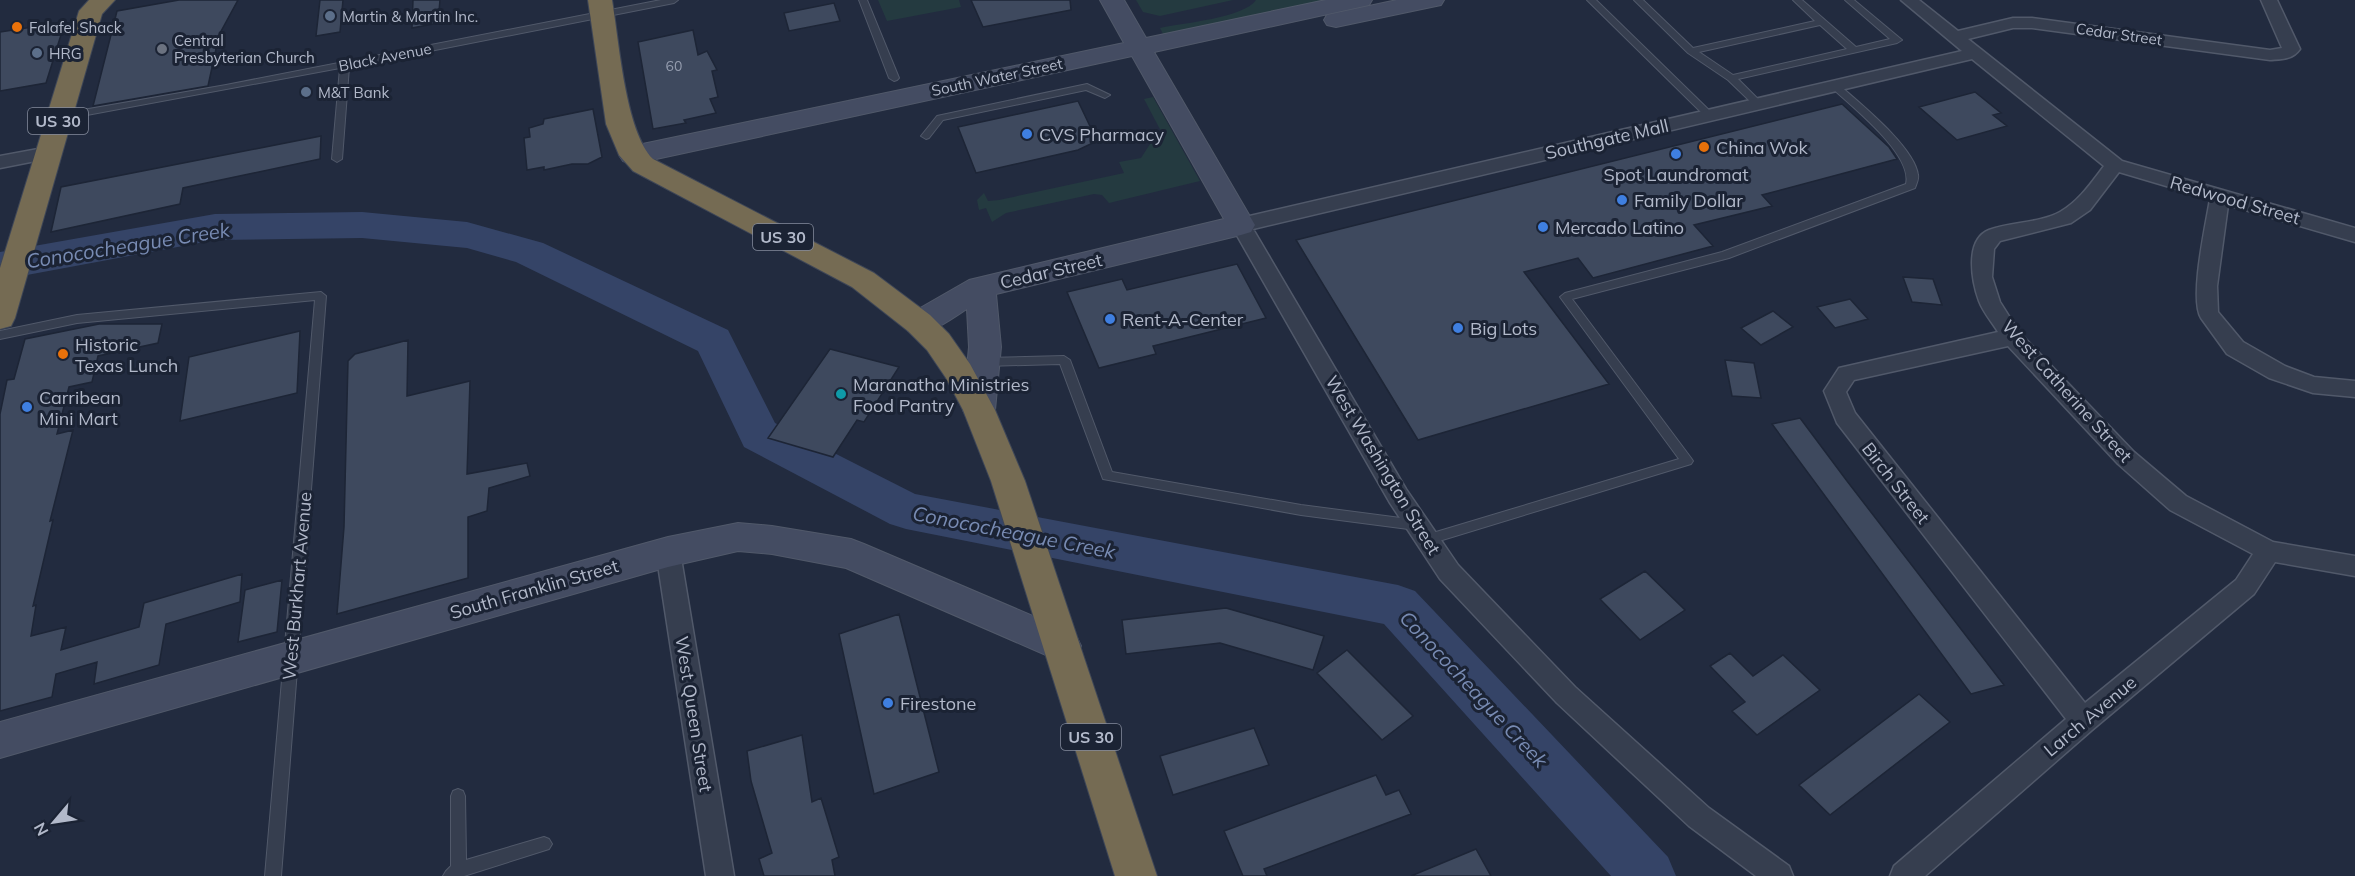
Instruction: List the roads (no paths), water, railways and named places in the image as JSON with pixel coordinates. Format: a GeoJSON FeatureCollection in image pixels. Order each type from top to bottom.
{"type":"FeatureCollection","features":[{"type":"Feature","properties":{"kind":"highway","name":"US 30"},"geometry":{"type":"LineString","coordinates":[[0,318],[93,4]]}},
{"type":"Feature","properties":{"kind":"highway","name":"US 30"},"geometry":{"type":"LineString","coordinates":[[600,7],[619,124],[633,154],[643,165],[863,280],[919,322],[938,342],[959,372],[979,410],[1008,481],[1136,876]]}},
{"type":"Feature","properties":{"kind":"street","name":"West Washington Street"},"geometry":{"type":"LineString","coordinates":[[1112,0],[1421,533],[1472,599],[1566,695],[1700,817],[1779,876]]}},
{"type":"Feature","properties":{"kind":"street","name":"South Water Street"},"geometry":{"type":"LineString","coordinates":[[1142,54],[1360,0]]}},
{"type":"Feature","properties":{"kind":"street","name":"South Water Street"},"geometry":{"type":"LineString","coordinates":[[633,154],[1142,54],[1432,0]]}},
{"type":"Feature","properties":{"kind":"street"},"geometry":{"type":"LineString","coordinates":[[1908,0],[2115,165]]}},
{"type":"Feature","properties":{"kind":"street","name":"Cedar Street"},"geometry":{"type":"LineString","coordinates":[[1954,37],[2013,23],[2032,23],[2270,55],[2285,54],[2291,49],[2269,0]]}},
{"type":"Feature","properties":{"kind":"street","name":"Southgate Mall"},"geometry":{"type":"LineString","coordinates":[[1241,225],[1974,53]]}},
{"type":"Feature","properties":{"kind":"street"},"geometry":{"type":"LineString","coordinates":[[0,162],[49,153]]}},
{"type":"Feature","properties":{"kind":"street","name":"Redwood Street"},"geometry":{"type":"LineString","coordinates":[[2115,165],[2355,234]]}},
{"type":"Feature","properties":{"kind":"street","name":"West Catherine Street"},"geometry":{"type":"LineString","coordinates":[[2115,165],[2083,205],[2064,218],[1992,236],[1984,248],[1982,278],[1990,303],[2012,337],[2126,458],[2178,503],[2269,551],[2355,566]]}},
{"type":"Feature","properties":{"kind":"street"},"geometry":{"type":"LineString","coordinates":[[2220,196],[2207,286],[2208,314],[2235,348],[2277,372],[2313,385],[2355,389]]}},
{"type":"Feature","properties":{"kind":"street","name":"Cedar Street"},"geometry":{"type":"LineString","coordinates":[[979,410],[985,347],[980,287],[1241,225]]}},
{"type":"Feature","properties":{"kind":"street"},"geometry":{"type":"LineString","coordinates":[[919,322],[980,287]]}},
{"type":"Feature","properties":{"kind":"street","name":"Birch Street"},"geometry":{"type":"LineString","coordinates":[[2012,337],[1847,374],[1835,391],[1845,417],[2083,721]]}},
{"type":"Feature","properties":{"kind":"street","name":"South Franklin Street"},"geometry":{"type":"LineString","coordinates":[[0,740],[668,552],[738,537],[772,540],[851,554],[1062,646]]}},
{"type":"Feature","properties":{"kind":"street","name":"Larch Avenue"},"geometry":{"type":"LineString","coordinates":[[1904,876],[2083,721],[2245,587],[2269,551]]}},
{"type":"Feature","properties":{"kind":"street","name":"West Queen Street"},"geometry":{"type":"LineString","coordinates":[[668,552],[720,876]]}},
{"type":"Feature","properties":{"kind":"lane","name":"Black Avenue"},"geometry":{"type":"LineString","coordinates":[[60,117],[345,65],[600,7],[674,0]]}},
{"type":"Feature","properties":{"kind":"lane"},"geometry":{"type":"LineString","coordinates":[[863,0],[894,78]]}},
{"type":"Feature","properties":{"kind":"lane"},"geometry":{"type":"LineString","coordinates":[[1591,0],[1709,115]]}},
{"type":"Feature","properties":{"kind":"lane"},"geometry":{"type":"LineString","coordinates":[[1638,0],[1691,51],[1731,78],[1757,103]]}},
{"type":"Feature","properties":{"kind":"lane"},"geometry":{"type":"LineString","coordinates":[[1797,0],[1854,50]]}},
{"type":"Feature","properties":{"kind":"lane"},"geometry":{"type":"LineString","coordinates":[[1731,78],[1897,40],[1849,0]]}},
{"type":"Feature","properties":{"kind":"lane"},"geometry":{"type":"LineString","coordinates":[[1691,51],[1822,22]]}},
{"type":"Feature","properties":{"kind":"lane"},"geometry":{"type":"LineString","coordinates":[[337,159],[345,65]]}},
{"type":"Feature","properties":{"kind":"lane"},"geometry":{"type":"LineString","coordinates":[[984,362],[1064,360],[1107,476],[1421,533],[1687,461],[1566,297],[1725,255],[1911,186],[1915,181],[1915,173],[1906,155],[1834,85]]}},
{"type":"Feature","properties":{"kind":"lane"},"geometry":{"type":"LineString","coordinates":[[926,136],[940,118],[1086,87],[1105,95]]}},
{"type":"Feature","properties":{"kind":"lane","name":"West Burkhart Avenue"},"geometry":{"type":"LineString","coordinates":[[0,335],[77,319],[321,296],[273,876]]}},
{"type":"Feature","properties":{"kind":"lane"},"geometry":{"type":"LineString","coordinates":[[458,796],[455,873],[544,844]]}},
{"type":"Feature","properties":{"kind":"waterway","name":"Conococheague Creek"},"geometry":{"type":"LineString","coordinates":[[0,266],[215,227],[362,225],[467,235],[529,252],[714,341],[759,435],[906,511],[1398,606],[1648,876]]}},
{"type":"Feature","properties":{"kind":"place","name":"Martin & Martin Inc."},"geometry":{"type":"Point","coordinates":[330,16]}},
{"type":"Feature","properties":{"kind":"place","name":"Falafel Shack"},"geometry":{"type":"Point","coordinates":[17,27]}},
{"type":"Feature","properties":{"kind":"place","name":"Central Presbyterian Church"},"geometry":{"type":"Point","coordinates":[162,49]}},
{"type":"Feature","properties":{"kind":"place","name":"HRG"},"geometry":{"type":"Point","coordinates":[37,53]}},
{"type":"Feature","properties":{"kind":"place","name":"M&T Bank"},"geometry":{"type":"Point","coordinates":[306,92]}},
{"type":"Feature","properties":{"kind":"place","name":"CVS Pharmacy"},"geometry":{"type":"Point","coordinates":[1027,134]}},
{"type":"Feature","properties":{"kind":"place","name":"China Wok"},"geometry":{"type":"Point","coordinates":[1704,147]}},
{"type":"Feature","properties":{"kind":"place","name":"Spot Laundromat"},"geometry":{"type":"Point","coordinates":[1676,154]}},
{"type":"Feature","properties":{"kind":"place","name":"Family Dollar"},"geometry":{"type":"Point","coordinates":[1622,200]}},
{"type":"Feature","properties":{"kind":"place","name":"Mercado Latino"},"geometry":{"type":"Point","coordinates":[1543,227]}},
{"type":"Feature","properties":{"kind":"place","name":"Rent-A-Center"},"geometry":{"type":"Point","coordinates":[1110,319]}},
{"type":"Feature","properties":{"kind":"place","name":"Big Lots"},"geometry":{"type":"Point","coordinates":[1458,328]}},
{"type":"Feature","properties":{"kind":"place","name":"Historic Texas Lunch"},"geometry":{"type":"Point","coordinates":[63,354]}},
{"type":"Feature","properties":{"kind":"place","name":"Maranatha Ministries Food Pantry"},"geometry":{"type":"Point","coordinates":[841,394]}},
{"type":"Feature","properties":{"kind":"place","name":"Carribean Mini Mart"},"geometry":{"type":"Point","coordinates":[27,407]}},
{"type":"Feature","properties":{"kind":"place","name":"Firestone"},"geometry":{"type":"Point","coordinates":[888,703]}}]}
